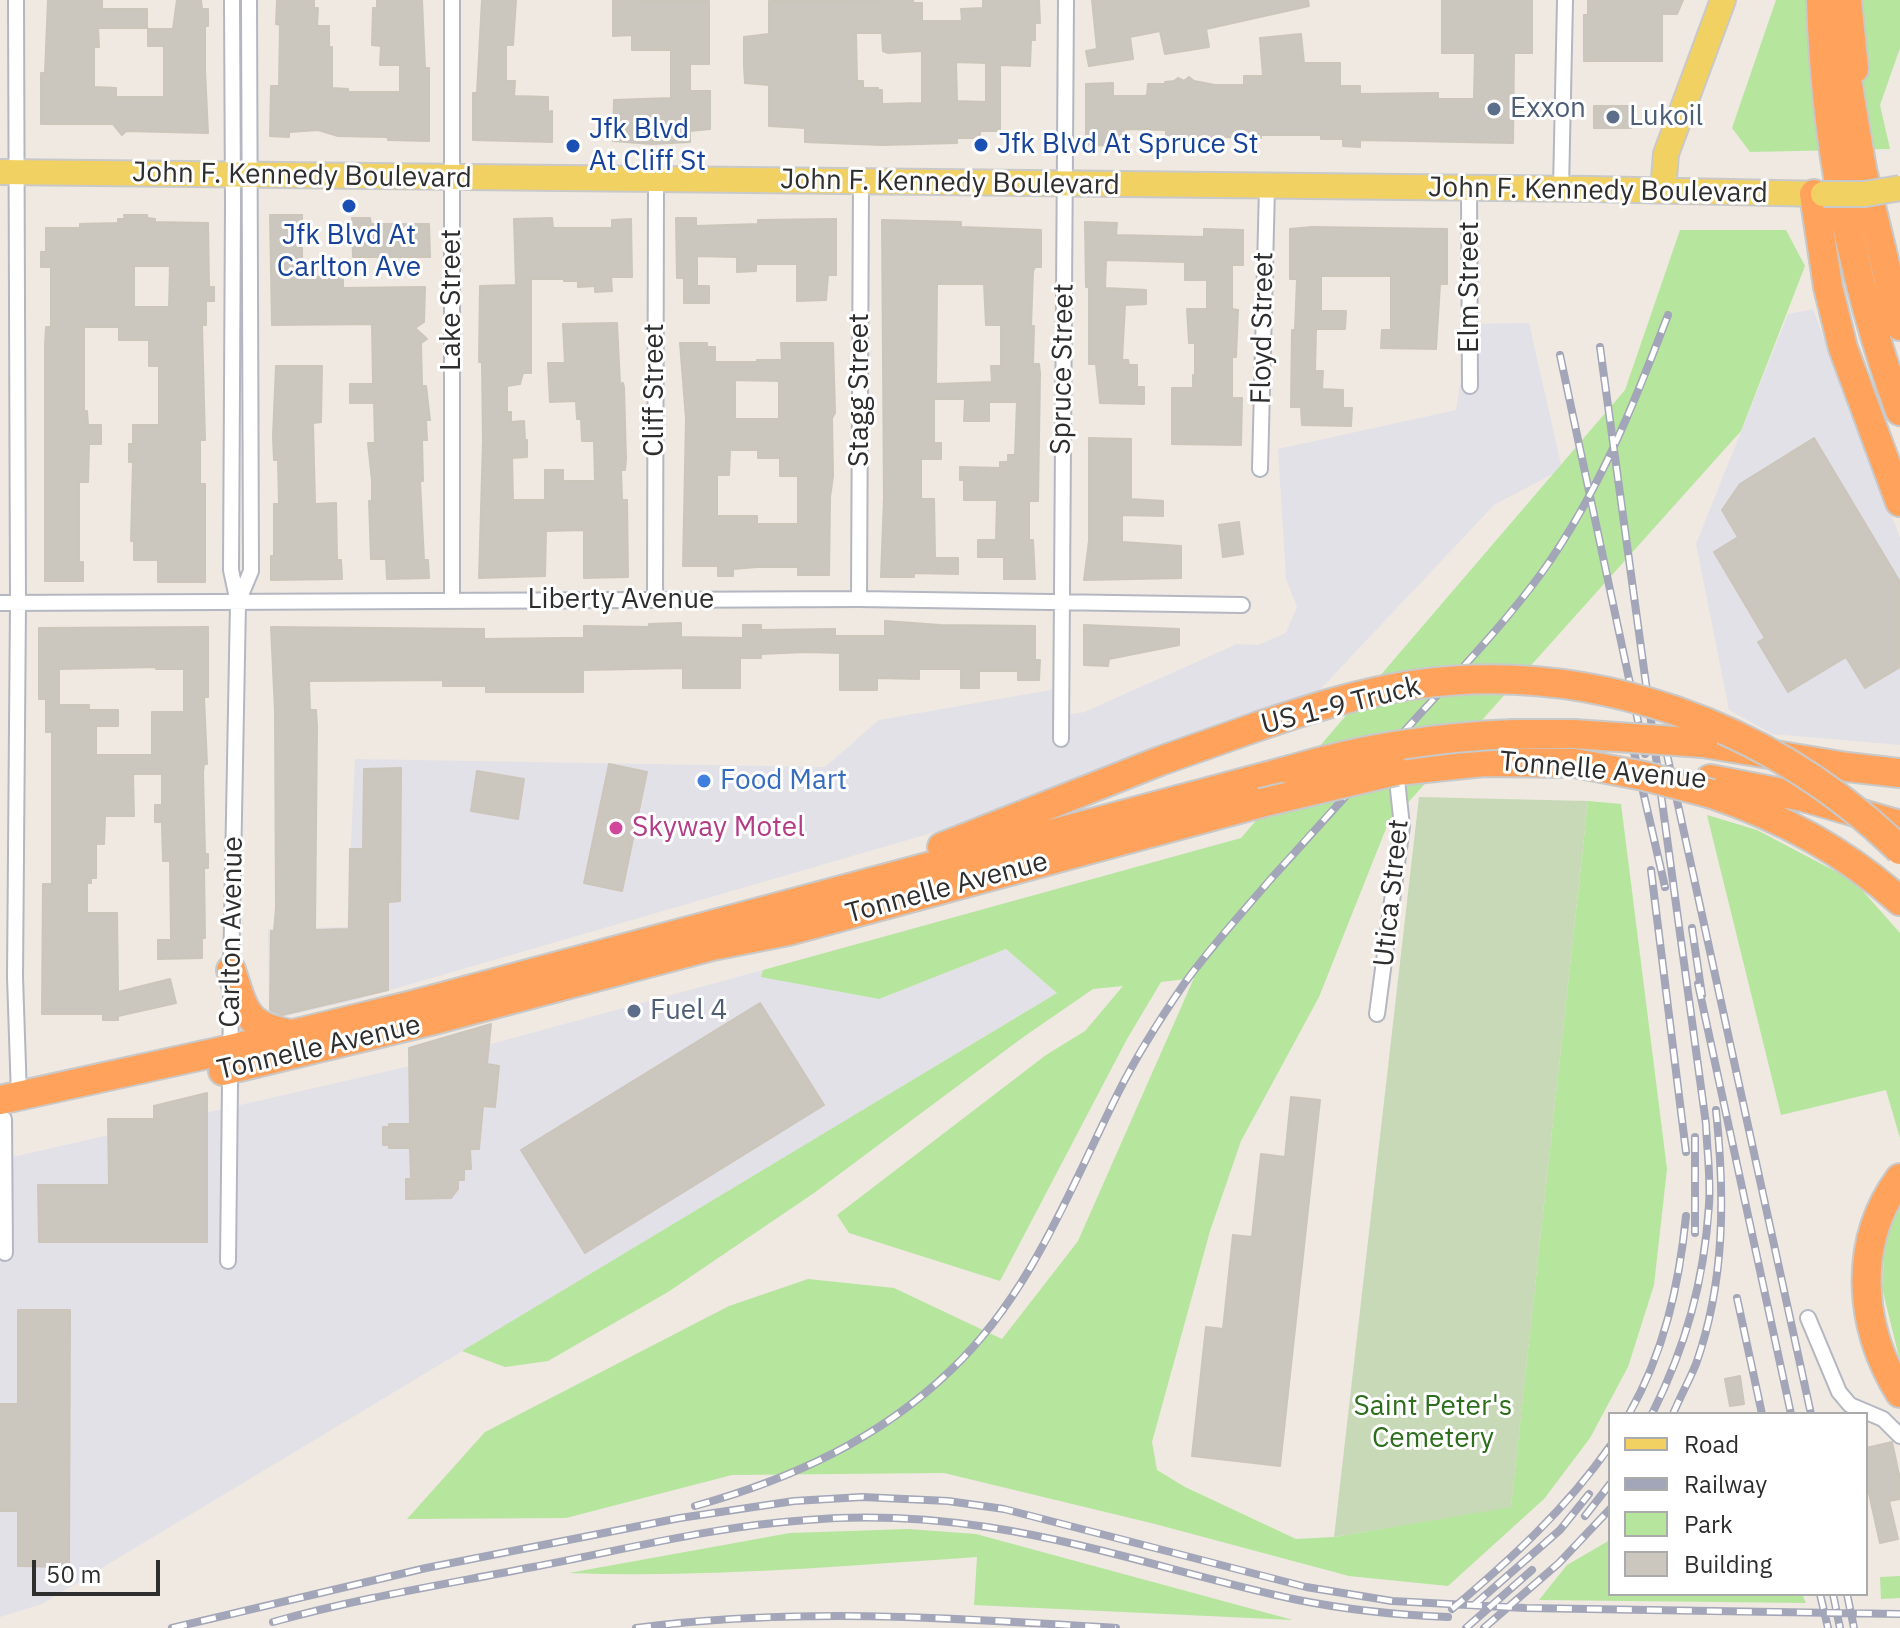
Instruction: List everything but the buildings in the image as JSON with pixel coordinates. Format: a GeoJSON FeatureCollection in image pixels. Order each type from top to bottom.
{"type":"FeatureCollection","features":[{"type":"Feature","properties":{"kind":"highway"},"geometry":{"type":"LineString","coordinates":[[1821,0],[1832,134],[1840,189],[1861,287],[1900,411]]}},
{"type":"Feature","properties":{"kind":"highway"},"geometry":{"type":"LineString","coordinates":[[1838,0],[1841,46],[1900,252]]}},
{"type":"Feature","properties":{"kind":"highway"},"geometry":{"type":"LineString","coordinates":[[1847,0],[1852,90],[1876,234],[1900,326]]}},
{"type":"Feature","properties":{"kind":"highway"},"geometry":{"type":"LineString","coordinates":[[1818,194],[1828,287],[1843,348],[1900,502]]}},
{"type":"Feature","properties":{"kind":"highway","name":"US 1-9 Truck"},"geometry":{"type":"LineString","coordinates":[[816,895],[1160,761],[1259,726],[1363,695],[1437,682],[1512,680],[1591,688],[1654,702],[1710,722],[1793,765],[1845,800],[1900,850]]}},
{"type":"Feature","properties":{"kind":"highway","name":"Tonnelle Avenue"},"geometry":{"type":"LineString","coordinates":[[231,1059],[292,1034],[1384,747],[1452,738],[1574,734],[1703,743],[1900,773]]}},
{"type":"Feature","properties":{"kind":"highway","name":"Tonnelle Avenue"},"geometry":{"type":"LineString","coordinates":[[6,1109],[231,1059],[434,1020],[712,946],[788,931],[1330,785],[1396,771],[1504,762],[1575,763],[1711,787],[1803,797],[1900,825]]}},
{"type":"Feature","properties":{"kind":"highway"},"geometry":{"type":"LineString","coordinates":[[1711,787],[1814,838],[1854,864],[1900,901]]}},
{"type":"Feature","properties":{"kind":"highway"},"geometry":{"type":"LineString","coordinates":[[231,970],[241,1001],[254,1021],[265,1029],[292,1034]]}},
{"type":"Feature","properties":{"kind":"highway"},"geometry":{"type":"LineString","coordinates":[[1900,1178],[1878,1216],[1869,1246],[1866,1279],[1868,1311],[1876,1342],[1900,1393]]}},
{"type":"Feature","properties":{"kind":"main road"},"geometry":{"type":"LineString","coordinates":[[1663,190],[1666,154],[1723,0]]}},
{"type":"Feature","properties":{"kind":"main road","name":"John F. Kennedy Boulevard"},"geometry":{"type":"LineString","coordinates":[[8,172],[1818,194],[1865,194],[1900,188]]}},
{"type":"Feature","properties":{"kind":"street"},"geometry":{"type":"LineString","coordinates":[[5,1253],[6,1109],[15,977],[18,603],[8,172],[16,0]]}},
{"type":"Feature","properties":{"kind":"street","name":"Carlton Avenue"},"geometry":{"type":"LineString","coordinates":[[232,0],[250,296],[251,571],[238,603]]}},
{"type":"Feature","properties":{"kind":"street","name":"Carlton Avenue"},"geometry":{"type":"LineString","coordinates":[[228,1261],[238,603],[231,570],[233,296],[242,176],[247,0]]}},
{"type":"Feature","properties":{"kind":"street","name":"Lake Street"},"geometry":{"type":"LineString","coordinates":[[452,0],[452,600]]}},
{"type":"Feature","properties":{"kind":"street","name":"Spruce Street"},"geometry":{"type":"LineString","coordinates":[[1061,739],[1066,0]]}},
{"type":"Feature","properties":{"kind":"street"},"geometry":{"type":"LineString","coordinates":[[1561,189],[1565,0]]}},
{"type":"Feature","properties":{"kind":"street","name":"Cliff Street"},"geometry":{"type":"LineString","coordinates":[[655,600],[656,181]]}},
{"type":"Feature","properties":{"kind":"street","name":"Stagg Street"},"geometry":{"type":"LineString","coordinates":[[859,599],[861,181]]}},
{"type":"Feature","properties":{"kind":"street","name":"Floyd Street"},"geometry":{"type":"LineString","coordinates":[[1260,469],[1267,187]]}},
{"type":"Feature","properties":{"kind":"street","name":"Elm Street"},"geometry":{"type":"LineString","coordinates":[[1469,189],[1470,386]]}},
{"type":"Feature","properties":{"kind":"street"},"geometry":{"type":"LineString","coordinates":[[233,296],[250,296]]}},
{"type":"Feature","properties":{"kind":"street"},"geometry":{"type":"LineString","coordinates":[[232,434],[250,436]]}},
{"type":"Feature","properties":{"kind":"street","name":"Liberty Avenue"},"geometry":{"type":"LineString","coordinates":[[0,603],[859,599],[1242,605]]}},
{"type":"Feature","properties":{"kind":"street","name":"Utica Street"},"geometry":{"type":"LineString","coordinates":[[1377,1014],[1402,826],[1396,771]]}},
{"type":"Feature","properties":{"kind":"street"},"geometry":{"type":"LineString","coordinates":[[1808,1318],[1839,1392],[1850,1405],[1866,1412]]}},
{"type":"Feature","properties":{"kind":"street"},"geometry":{"type":"LineString","coordinates":[[1868,1413],[1883,1419],[1900,1436]]}},
{"type":"Feature","properties":{"kind":"shaded area"},"geometry":{"type":"Polygon","coordinates":[[[1813,309],[1900,538],[1900,745],[1772,734],[1729,710],[1696,544],[1788,314],[1813,309]]]}},
{"type":"Feature","properties":{"kind":"shaded area"},"geometry":{"type":"Polygon","coordinates":[[[1529,323],[1562,469],[1494,505],[1280,732],[356,1000],[269,1020],[268,929],[347,927],[355,759],[825,767],[879,720],[1056,689],[1058,717],[1084,712],[1237,644],[1258,645],[1286,633],[1297,607],[1286,579],[1278,449],[1456,410],[1470,324],[1529,323]]]}},
{"type":"Feature","properties":{"kind":"shaded area"},"geometry":{"type":"Polygon","coordinates":[[[1006,949],[1057,993],[42,1604],[0,1617],[0,1160],[410,1066],[763,970],[761,976],[879,999],[1006,949]]]}},
{"type":"Feature","properties":{"kind":"green space"},"geometry":{"type":"Polygon","coordinates":[[[1776,0],[1900,0],[1900,48],[1880,105],[1890,149],[1750,152],[1732,128],[1776,0]]]}},
{"type":"Feature","properties":{"kind":"green space"},"geometry":{"type":"Polygon","coordinates":[[[1680,230],[1786,230],[1805,266],[1741,431],[1387,826],[1319,997],[1241,1141],[1210,1231],[1152,1442],[1157,1470],[1185,1487],[1296,1539],[1334,1537],[1511,1506],[1588,801],[1621,804],[1667,1169],[1654,1285],[1628,1367],[1590,1438],[1544,1499],[1448,1586],[1349,1576],[1155,1524],[944,1473],[732,1475],[566,1518],[407,1519],[485,1432],[729,1306],[808,1279],[894,1288],[1002,1339],[1078,1241],[1194,978],[1161,982],[1127,1039],[1000,1281],[849,1233],[837,1215],[1046,1055],[1085,1031],[1123,986],[1093,989],[814,1193],[668,1292],[548,1361],[505,1367],[462,1351],[1057,993],[1006,949],[879,999],[761,977],[763,970],[1241,838],[1625,390],[1680,230]]]}},
{"type":"Feature","properties":{"kind":"green space","name":"Saint Peter's Cemetery"},"geometry":{"type":"Polygon","coordinates":[[[1419,797],[1588,801],[1511,1507],[1334,1537],[1419,797]]]}},
{"type":"Feature","properties":{"kind":"green space"},"geometry":{"type":"Polygon","coordinates":[[[1707,815],[1757,830],[1854,881],[1900,933],[1900,1138],[1886,1090],[1781,1115],[1707,815]]]}},
{"type":"Feature","properties":{"kind":"green space"},"geometry":{"type":"Polygon","coordinates":[[[1900,1200],[1900,1361],[1882,1288],[1886,1223],[1900,1200]]]}},
{"type":"Feature","properties":{"kind":"green space"},"geometry":{"type":"Polygon","coordinates":[[[908,1529],[976,1534],[1293,1620],[974,1605],[977,1557],[722,1573],[569,1573],[790,1533],[908,1529]]]}},
{"type":"Feature","properties":{"kind":"green space"},"geometry":{"type":"Polygon","coordinates":[[[1608,1541],[1608,1596],[1803,1596],[1806,1603],[1539,1600],[1567,1565],[1608,1541]]]}},
{"type":"Feature","properties":{"kind":"green space"},"geometry":{"type":"Polygon","coordinates":[[[1900,1576],[1900,1598],[1881,1599],[1880,1577],[1900,1576]]]}},
{"type":"Feature","properties":{"kind":"railway"},"geometry":{"type":"LineString","coordinates":[[695,1506],[799,1470],[863,1437],[923,1395],[979,1340],[1026,1274],[1065,1203],[1125,1079],[1184,984],[1270,880],[1483,644],[1543,571],[1598,479],[1668,315]]}},
{"type":"Feature","properties":{"kind":"railway"},"geometry":{"type":"LineString","coordinates":[[1600,347],[1706,1124],[1709,1175],[1707,1233],[1698,1287],[1675,1363],[1653,1412]]}},
{"type":"Feature","properties":{"kind":"railway"},"geometry":{"type":"LineString","coordinates":[[1560,355],[1645,754]]}},
{"type":"Feature","properties":{"kind":"railway"},"geometry":{"type":"LineString","coordinates":[[1631,739],[1665,887]]}},
{"type":"Feature","properties":{"kind":"railway"},"geometry":{"type":"LineString","coordinates":[[1666,750],[1811,1412]]}},
{"type":"Feature","properties":{"kind":"railway"},"geometry":{"type":"LineString","coordinates":[[1651,870],[1686,1152]]}},
{"type":"Feature","properties":{"kind":"railway"},"geometry":{"type":"LineString","coordinates":[[1692,928],[1702,995]]}},
{"type":"Feature","properties":{"kind":"railway"},"geometry":{"type":"LineString","coordinates":[[1698,984],[1791,1412]]}},
{"type":"Feature","properties":{"kind":"railway"},"geometry":{"type":"LineString","coordinates":[[1674,1412],[1696,1364],[1713,1302],[1721,1207],[1716,1110]]}},
{"type":"Feature","properties":{"kind":"railway"},"geometry":{"type":"LineString","coordinates":[[1695,1137],[1695,1233]]}},
{"type":"Feature","properties":{"kind":"railway"},"geometry":{"type":"LineString","coordinates":[[1630,1412],[1661,1343],[1679,1268],[1686,1216]]}},
{"type":"Feature","properties":{"kind":"railway"},"geometry":{"type":"LineString","coordinates":[[1737,1298],[1762,1412]]}},
{"type":"Feature","properties":{"kind":"railway"},"geometry":{"type":"LineString","coordinates":[[1452,1609],[1536,1533],[1608,1449]]}},
{"type":"Feature","properties":{"kind":"railway"},"geometry":{"type":"LineString","coordinates":[[1585,1516],[1608,1487]]}},
{"type":"Feature","properties":{"kind":"railway"},"geometry":{"type":"LineString","coordinates":[[1474,1605],[1560,1530],[1589,1494]]}},
{"type":"Feature","properties":{"kind":"railway"},"geometry":{"type":"LineString","coordinates":[[172,1628],[426,1568],[680,1518],[794,1501],[862,1497],[948,1501],[1004,1509],[1306,1587],[1392,1601],[1525,1608],[1900,1614]]}},
{"type":"Feature","properties":{"kind":"railway"},"geometry":{"type":"LineString","coordinates":[[1484,1628],[1559,1563],[1608,1511]]}},
{"type":"Feature","properties":{"kind":"railway"},"geometry":{"type":"LineString","coordinates":[[273,1622],[370,1599],[704,1533],[773,1523],[852,1518],[920,1520],[987,1527],[1105,1551],[1298,1600],[1373,1612],[1448,1617]]}},
{"type":"Feature","properties":{"kind":"railway"},"geometry":{"type":"LineString","coordinates":[[1466,1628],[1532,1570]]}},
{"type":"Feature","properties":{"kind":"railway"},"geometry":{"type":"LineString","coordinates":[[1820,1596],[1828,1628]]}},
{"type":"Feature","properties":{"kind":"railway"},"geometry":{"type":"LineString","coordinates":[[1833,1596],[1840,1628]]}},
{"type":"Feature","properties":{"kind":"railway"},"geometry":{"type":"LineString","coordinates":[[1847,1596],[1854,1628]]}},
{"type":"Feature","properties":{"kind":"railway"},"geometry":{"type":"LineString","coordinates":[[636,1628],[816,1616],[936,1618],[1116,1628]]}},
{"type":"Feature","properties":{"kind":"place","name":"Exxon"},"geometry":{"type":"Point","coordinates":[1494,109]}},
{"type":"Feature","properties":{"kind":"place","name":"Lukoil"},"geometry":{"type":"Point","coordinates":[1613,117]}},
{"type":"Feature","properties":{"kind":"place","name":"Jfk Blvd At Spruce St"},"geometry":{"type":"Point","coordinates":[981,145]}},
{"type":"Feature","properties":{"kind":"place","name":"Jfk Blvd At Cliff St"},"geometry":{"type":"Point","coordinates":[573,146]}},
{"type":"Feature","properties":{"kind":"place","name":"Jfk Blvd At Carlton Ave"},"geometry":{"type":"Point","coordinates":[349,206]}},
{"type":"Feature","properties":{"kind":"place","name":"Food Mart"},"geometry":{"type":"Point","coordinates":[704,781]}},
{"type":"Feature","properties":{"kind":"place","name":"Skyway Motel"},"geometry":{"type":"Point","coordinates":[616,828]}},
{"type":"Feature","properties":{"kind":"place","name":"Fuel 4"},"geometry":{"type":"Point","coordinates":[634,1011]}}]}
